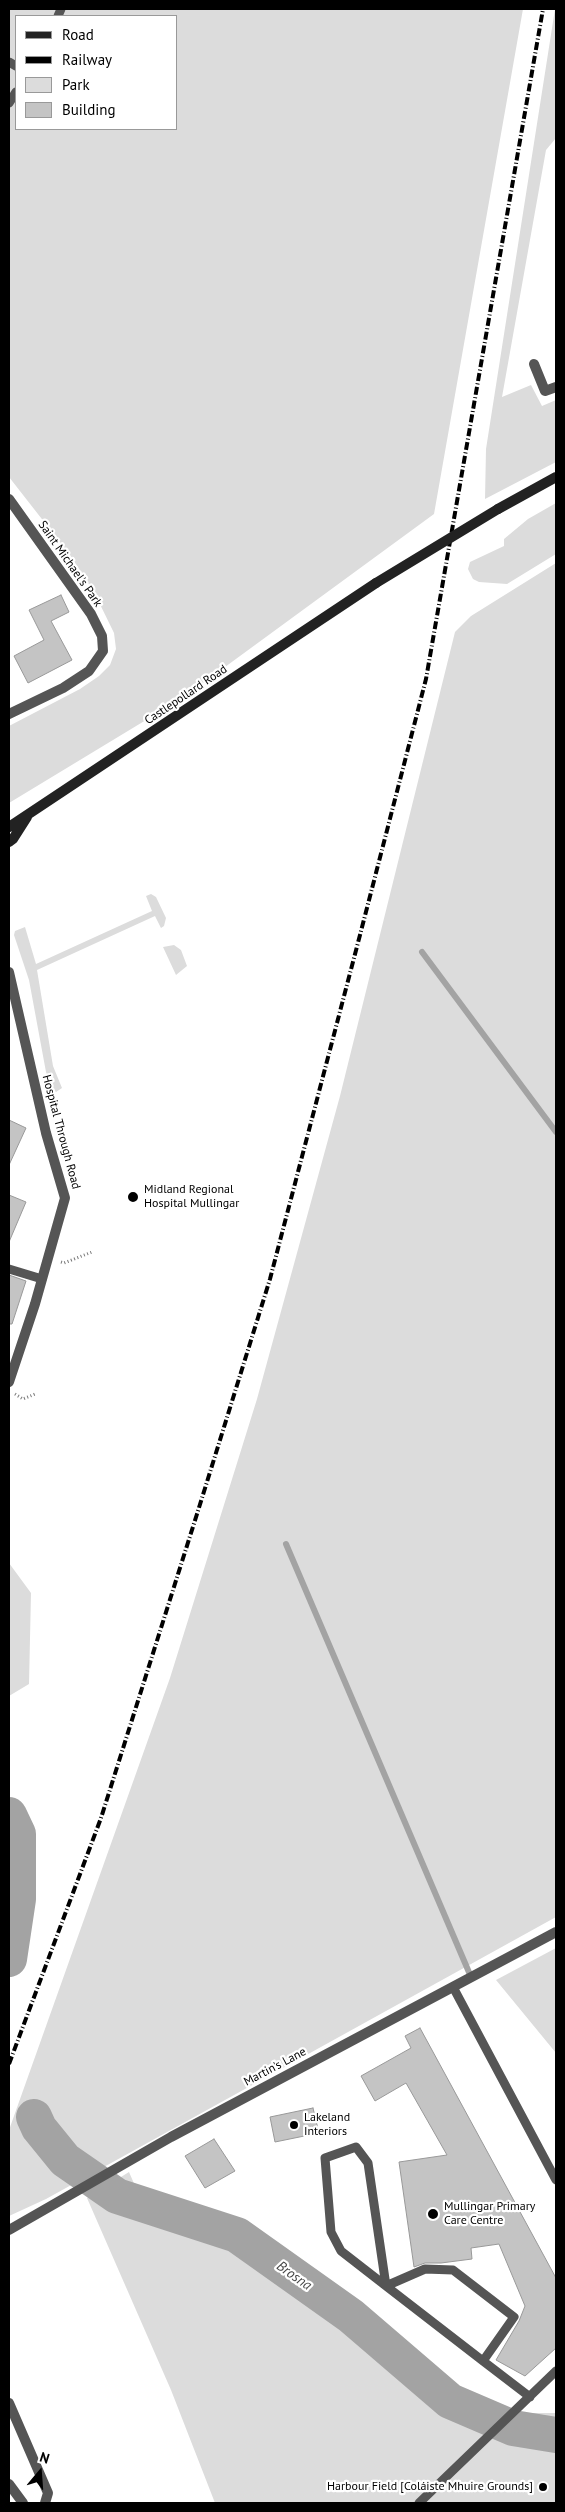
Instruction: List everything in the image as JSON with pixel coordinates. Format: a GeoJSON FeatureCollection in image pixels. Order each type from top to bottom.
{"type":"FeatureCollection","features":[{"type":"Feature","properties":{"kind":"main road","name":"Castlepollard Road"},"geometry":{"type":"LineString","coordinates":[[9,827],[376,583],[556,477]]}},
{"type":"Feature","properties":{"kind":"main road"},"geometry":{"type":"LineString","coordinates":[[9,842],[14,839],[29,814]]}},
{"type":"Feature","properties":{"kind":"street"},"geometry":{"type":"LineString","coordinates":[[534,364],[545,391],[556,388]]}},
{"type":"Feature","properties":{"kind":"street","name":"Saint Michael's Park"},"geometry":{"type":"LineString","coordinates":[[9,499],[91,614],[102,636],[103,651],[90,671],[63,688],[9,714]]}},
{"type":"Feature","properties":{"kind":"street","name":"Hospital Through Road"},"geometry":{"type":"LineString","coordinates":[[9,972],[46,1133],[65,1198],[42,1279],[9,1382]]}},
{"type":"Feature","properties":{"kind":"street","name":"Martin's Lane"},"geometry":{"type":"LineString","coordinates":[[9,2230],[171,2137],[556,1932]]}},
{"type":"Feature","properties":{"kind":"street"},"geometry":{"type":"LineString","coordinates":[[9,2403],[48,2493],[44,2503]]}},
{"type":"Feature","properties":{"kind":"street"},"geometry":{"type":"LineString","coordinates":[[9,2484],[23,2503]]}},
{"type":"Feature","properties":{"kind":"lane"},"geometry":{"type":"LineString","coordinates":[[9,1269],[42,1279]]}},
{"type":"Feature","properties":{"kind":"lane"},"geometry":{"type":"LineString","coordinates":[[452,1987],[556,2180]]}},
{"type":"Feature","properties":{"kind":"lane"},"geometry":{"type":"LineString","coordinates":[[386,2286],[368,2164],[356,2147],[325,2158],[331,2232],[341,2251],[386,2286],[483,2361],[530,2397]]}},
{"type":"Feature","properties":{"kind":"lane"},"geometry":{"type":"LineString","coordinates":[[386,2286],[425,2269],[453,2270],[514,2317],[483,2361]]}},
{"type":"Feature","properties":{"kind":"lane"},"geometry":{"type":"LineString","coordinates":[[419,2503],[556,2371]]}},
{"type":"Feature","properties":{"kind":"path"},"geometry":{"type":"LineString","coordinates":[[48,1258],[64,1263],[92,1252]]}},
{"type":"Feature","properties":{"kind":"path"},"geometry":{"type":"LineString","coordinates":[[9,1390],[23,1399],[35,1394]]}},
{"type":"Feature","properties":{"kind":"green space"},"geometry":{"type":"Polygon","coordinates":[[[9,9],[523,9],[434,514],[184,697],[9,803],[9,726],[80,689],[99,676],[110,665],[116,649],[114,633],[95,594],[70,555],[9,477],[9,9]]]}},
{"type":"Feature","properties":{"kind":"green space"},"geometry":{"type":"Polygon","coordinates":[[[555,9],[556,138],[546,150],[502,397],[531,385],[542,406],[556,400],[556,462],[485,499],[486,449],[555,9]]]}},
{"type":"Feature","properties":{"kind":"green space"},"geometry":{"type":"Polygon","coordinates":[[[556,503],[556,554],[507,584],[479,582],[473,579],[468,569],[470,562],[504,546],[504,539],[528,519],[556,503]]]}},
{"type":"Feature","properties":{"kind":"green space"},"geometry":{"type":"Polygon","coordinates":[[[556,563],[556,1917],[46,2199],[9,2216],[9,2130],[170,1678],[257,1399],[340,1096],[455,632],[471,616],[556,563]]]}},
{"type":"Feature","properties":{"kind":"green space"},"geometry":{"type":"Polygon","coordinates":[[[151,894],[156,897],[166,918],[164,926],[161,928],[155,916],[37,970],[53,1066],[62,1088],[56,1092],[52,1089],[46,1072],[29,980],[14,935],[15,931],[25,927],[36,964],[152,911],[146,896],[151,894]]]}},
{"type":"Feature","properties":{"kind":"green space"},"geometry":{"type":"Polygon","coordinates":[[[174,945],[181,950],[187,966],[176,975],[163,947],[174,945]]]}},
{"type":"Feature","properties":{"kind":"green space"},"geometry":{"type":"Polygon","coordinates":[[[9,1563],[31,1593],[29,1684],[9,1696],[9,1563]]]}},
{"type":"Feature","properties":{"kind":"green space"},"geometry":{"type":"Polygon","coordinates":[[[556,1948],[556,2053],[496,1980],[556,1948]]]}},
{"type":"Feature","properties":{"kind":"green space"},"geometry":{"type":"Polygon","coordinates":[[[129,2172],[139,2195],[224,2220],[318,2275],[453,2413],[556,2413],[556,2503],[215,2503],[171,2390],[87,2198],[129,2172]]]}},
{"type":"Feature","properties":{"kind":"building"},"geometry":{"type":"Polygon","coordinates":[[[61,595],[69,612],[51,621],[72,660],[28,683],[14,656],[44,640],[29,610],[61,595]]]}},
{"type":"Feature","properties":{"kind":"building"},"geometry":{"type":"Polygon","coordinates":[[[9,1120],[26,1128],[9,1165],[9,1120]]]}},
{"type":"Feature","properties":{"kind":"building"},"geometry":{"type":"Polygon","coordinates":[[[9,1195],[26,1202],[9,1242],[9,1195]]]}},
{"type":"Feature","properties":{"kind":"building"},"geometry":{"type":"Polygon","coordinates":[[[9,1275],[26,1281],[12,1324],[9,1324],[9,1275]]]}},
{"type":"Feature","properties":{"kind":"building"},"geometry":{"type":"Polygon","coordinates":[[[420,2028],[556,2278],[556,2348],[525,2376],[496,2360],[519,2321],[525,2306],[499,2244],[471,2248],[472,2259],[425,2263],[414,2267],[399,2162],[447,2155],[406,2083],[375,2101],[361,2076],[411,2048],[405,2036],[420,2028]]]}},
{"type":"Feature","properties":{"kind":"building","name":"Lakeland Interiors"},"geometry":{"type":"Polygon","coordinates":[[[313,2108],[319,2133],[275,2142],[270,2117],[313,2108]]]}},
{"type":"Feature","properties":{"kind":"building"},"geometry":{"type":"Polygon","coordinates":[[[214,2139],[235,2171],[205,2188],[185,2156],[214,2139]]]}},
{"type":"Feature","properties":{"kind":"waterway"},"geometry":{"type":"LineString","coordinates":[[422,952],[556,1132]]}},
{"type":"Feature","properties":{"kind":"waterway"},"geometry":{"type":"LineString","coordinates":[[286,1544],[471,1977]]}},
{"type":"Feature","properties":{"kind":"waterway","name":"Brosna"},"geometry":{"type":"LineString","coordinates":[[9,1815],[18,1834],[18,1899],[9,1959]]}},
{"type":"Feature","properties":{"kind":"waterway","name":"Brosna"},"geometry":{"type":"LineString","coordinates":[[34,2117],[39,2128],[65,2160],[117,2196],[237,2235],[351,2316],[450,2401],[513,2428],[556,2435]]}},
{"type":"Feature","properties":{"kind":"railway"},"geometry":{"type":"LineString","coordinates":[[9,2064],[101,1818],[197,1514],[270,1279],[360,935],[426,679],[543,9]]}},
{"type":"Feature","properties":{"kind":"place","name":"Midland Regional Hospital Mullingar"},"geometry":{"type":"Point","coordinates":[133,1197]}},
{"type":"Feature","properties":{"kind":"place","name":"Lakeland Interiors"},"geometry":{"type":"Point","coordinates":[294,2125]}},
{"type":"Feature","properties":{"kind":"place","name":"Mullingar Primary Care Centre"},"geometry":{"type":"Point","coordinates":[433,2214]}},
{"type":"Feature","properties":{"kind":"place","name":"Harbour Field [Coláiste Mhuire Grounds]"},"geometry":{"type":"Point","coordinates":[543,2487]}}]}
